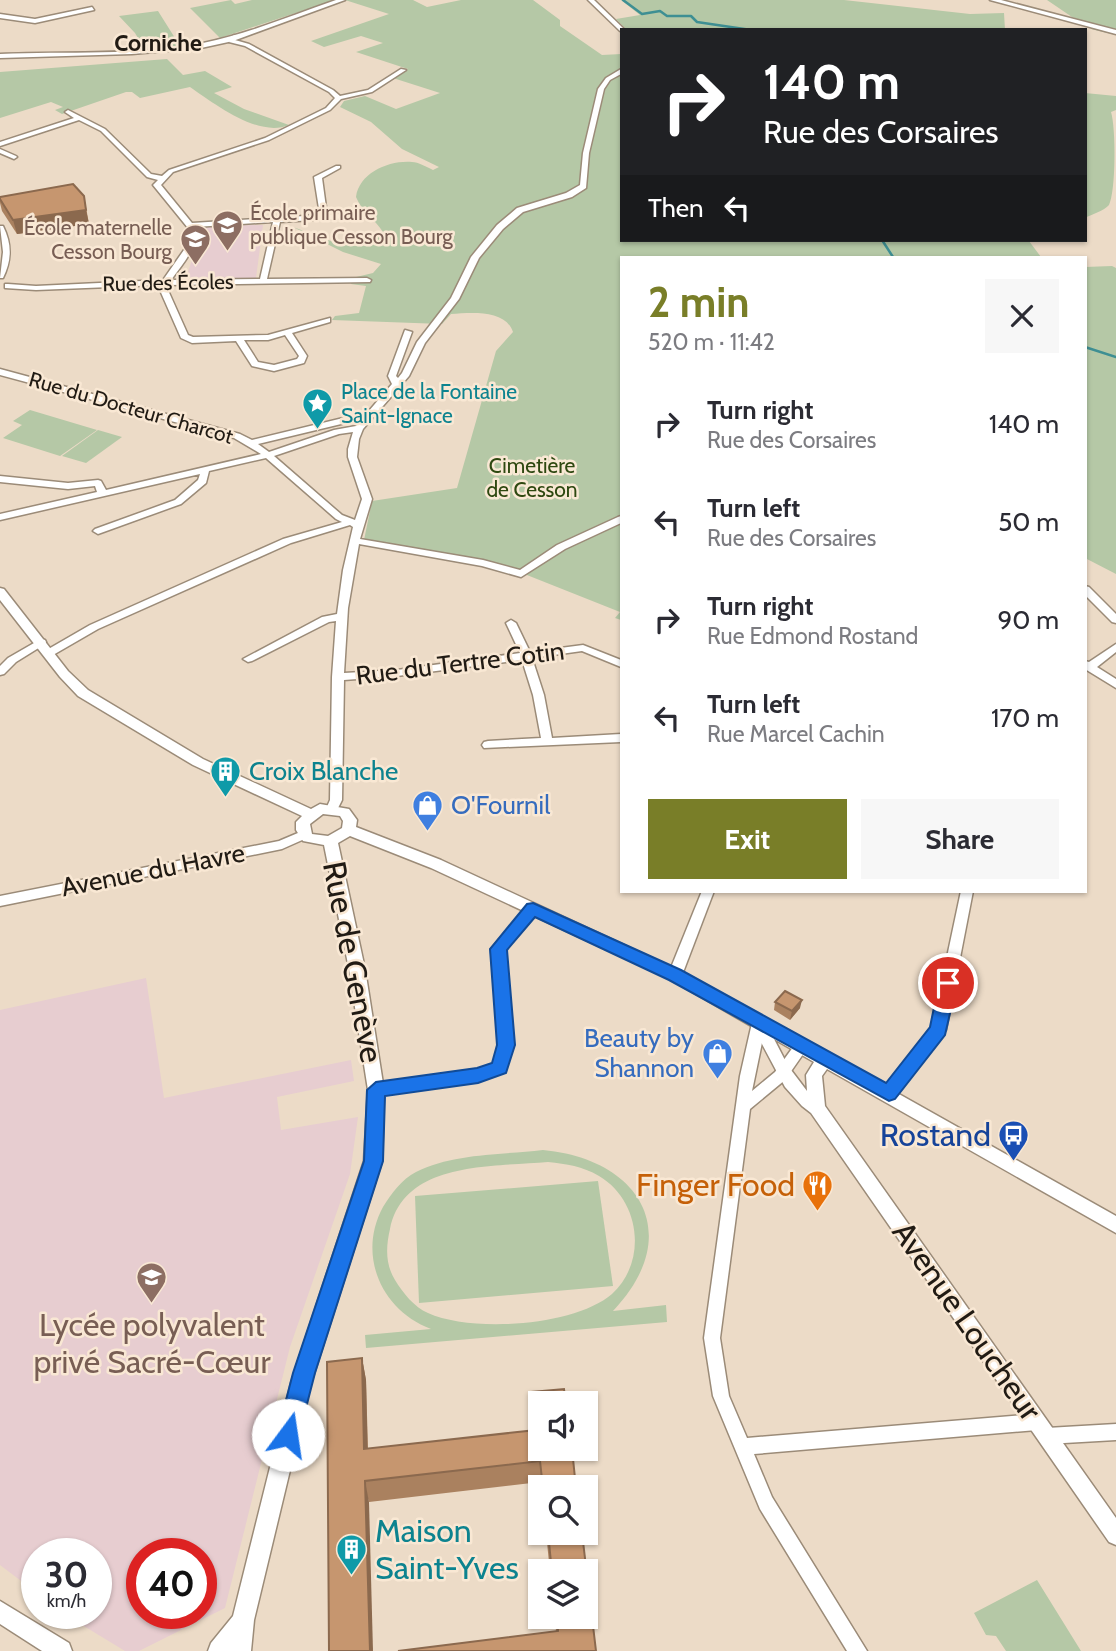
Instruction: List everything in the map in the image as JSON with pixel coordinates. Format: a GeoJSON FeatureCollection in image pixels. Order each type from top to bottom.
{"type":"FeatureCollection","features":[{"type":"Feature","properties":{"kind":"street"},"geometry":{"type":"LineString","coordinates":[[232,39],[342,0]]}},
{"type":"Feature","properties":{"kind":"street"},"geometry":{"type":"LineString","coordinates":[[591,0],[620,28]]}},
{"type":"Feature","properties":{"kind":"street"},"geometry":{"type":"LineString","coordinates":[[993,0],[1116,32]]}},
{"type":"Feature","properties":{"kind":"street"},"geometry":{"type":"LineString","coordinates":[[0,16],[35,21],[92,9]]}},
{"type":"Feature","properties":{"kind":"street"},"geometry":{"type":"LineString","coordinates":[[0,56],[158,50],[243,37],[256,30]]}},
{"type":"Feature","properties":{"kind":"street"},"geometry":{"type":"LineString","coordinates":[[243,37],[247,45]]}},
{"type":"Feature","properties":{"kind":"street"},"geometry":{"type":"LineString","coordinates":[[232,39],[331,91],[339,98]]}},
{"type":"Feature","properties":{"kind":"street"},"geometry":{"type":"LineString","coordinates":[[327,320],[288,332],[239,339],[204,341],[184,336],[163,288],[165,282],[182,265],[192,234],[189,225],[157,185],[161,178],[177,168],[267,139],[328,109],[339,98],[370,91],[403,70]]}},
{"type":"Feature","properties":{"kind":"street"},"geometry":{"type":"LineString","coordinates":[[332,808],[336,800],[342,617],[356,541],[353,524],[367,499],[354,468],[352,448],[359,428],[397,385],[421,342],[455,299],[475,257],[500,227],[520,209],[569,195],[583,186],[586,153],[601,89],[608,79],[620,72]]}},
{"type":"Feature","properties":{"kind":"street"},"geometry":{"type":"LineString","coordinates":[[68,112],[103,130],[149,176],[161,178]]}},
{"type":"Feature","properties":{"kind":"street"},"geometry":{"type":"LineString","coordinates":[[0,144],[80,117]]}},
{"type":"Feature","properties":{"kind":"street"},"geometry":{"type":"LineString","coordinates":[[0,151],[14,157],[0,162]]}},
{"type":"Feature","properties":{"kind":"street"},"geometry":{"type":"LineString","coordinates":[[324,218],[318,177],[338,167]]}},
{"type":"Feature","properties":{"kind":"street"},"geometry":{"type":"LineString","coordinates":[[189,225],[365,215]]}},
{"type":"Feature","properties":{"kind":"street","name":"Rue des Écoles"},"geometry":{"type":"LineString","coordinates":[[4,288],[263,281],[277,221]]}},
{"type":"Feature","properties":{"kind":"street"},"geometry":{"type":"LineString","coordinates":[[0,228],[7,246],[7,261],[0,277],[9,280],[4,288]]}},
{"type":"Feature","properties":{"kind":"street"},"geometry":{"type":"LineString","coordinates":[[263,281],[367,280]]}},
{"type":"Feature","properties":{"kind":"street"},"geometry":{"type":"LineString","coordinates":[[397,385],[392,376],[408,331]]}},
{"type":"Feature","properties":{"kind":"street"},"geometry":{"type":"LineString","coordinates":[[239,339],[255,364],[274,368],[301,361],[303,356],[288,332]]}},
{"type":"Feature","properties":{"kind":"street","name":"Rue du Docteur Charcot"},"geometry":{"type":"LineString","coordinates":[[0,372],[237,436],[268,455],[353,524]]}},
{"type":"Feature","properties":{"kind":"street"},"geometry":{"type":"LineString","coordinates":[[252,443],[371,414]]}},
{"type":"Feature","properties":{"kind":"street"},"geometry":{"type":"LineString","coordinates":[[0,517],[268,455],[337,432],[359,428]]}},
{"type":"Feature","properties":{"kind":"street"},"geometry":{"type":"LineString","coordinates":[[98,531],[178,502],[204,481],[205,470]]}},
{"type":"Feature","properties":{"kind":"street"},"geometry":{"type":"LineString","coordinates":[[0,479],[68,486],[98,483],[103,493]]}},
{"type":"Feature","properties":{"kind":"street"},"geometry":{"type":"LineString","coordinates":[[356,541],[483,563],[521,574],[561,547],[620,519]]}},
{"type":"Feature","properties":{"kind":"street"},"geometry":{"type":"LineString","coordinates":[[0,672],[12,660],[124,614],[287,541],[353,524]]}},
{"type":"Feature","properties":{"kind":"street"},"geometry":{"type":"LineString","coordinates":[[1087,591],[1116,620]]}},
{"type":"Feature","properties":{"kind":"street"},"geometry":{"type":"LineString","coordinates":[[0,592],[73,683],[100,705],[198,762],[310,814],[332,808],[348,816],[349,830]]}},
{"type":"Feature","properties":{"kind":"street"},"geometry":{"type":"LineString","coordinates":[[248,659],[326,619],[342,617]]}},
{"type":"Feature","properties":{"kind":"street"},"geometry":{"type":"LineString","coordinates":[[511,623],[526,655],[542,705],[547,742]]}},
{"type":"Feature","properties":{"kind":"street"},"geometry":{"type":"LineString","coordinates":[[1116,647],[1088,665],[1116,684]]}},
{"type":"Feature","properties":{"kind":"street","name":"Rue du Tertre Cotin"},"geometry":{"type":"LineString","coordinates":[[338,677],[397,673],[583,648],[620,664]]}},
{"type":"Feature","properties":{"kind":"street"},"geometry":{"type":"LineString","coordinates":[[488,745],[620,738]]}},
{"type":"Feature","properties":{"kind":"street"},"geometry":{"type":"LineString","coordinates":[[310,814],[302,826],[305,834],[318,842],[330,841],[349,830]]}},
{"type":"Feature","properties":{"kind":"street"},"geometry":{"type":"LineString","coordinates":[[349,830],[436,864],[675,975],[1116,1225]]}},
{"type":"Feature","properties":{"kind":"street","name":"Avenue du Havre"},"geometry":{"type":"LineString","coordinates":[[0,901],[282,845],[305,834]]}},
{"type":"Feature","properties":{"kind":"street","name":"Rue de Genève"},"geometry":{"type":"LineString","coordinates":[[240,1651],[243,1620],[301,1382],[373,1161],[376,1090],[357,969],[330,841]]}},
{"type":"Feature","properties":{"kind":"street"},"geometry":{"type":"LineString","coordinates":[[675,975],[707,893]]}},
{"type":"Feature","properties":{"kind":"street"},"geometry":{"type":"LineString","coordinates":[[889,1094],[939,1030],[967,893]]}},
{"type":"Feature","properties":{"kind":"street"},"geometry":{"type":"LineString","coordinates":[[376,1090],[478,1075],[500,1068],[506,1045],[498,949],[533,909]]}},
{"type":"Feature","properties":{"kind":"street"},"geometry":{"type":"LineString","coordinates":[[759,1023],[747,1076],[712,1338],[721,1396],[771,1511],[858,1651]]}},
{"type":"Feature","properties":{"kind":"street","name":"Avenue Loucheur"},"geometry":{"type":"LineString","coordinates":[[759,1023],[769,1046],[805,1102],[817,1108],[1116,1535]]}},
{"type":"Feature","properties":{"kind":"street"},"geometry":{"type":"LineString","coordinates":[[745,1105],[785,1070],[802,1046]]}},
{"type":"Feature","properties":{"kind":"street"},"geometry":{"type":"LineString","coordinates":[[817,1108],[814,1075],[824,1059]]}},
{"type":"Feature","properties":{"kind":"street"},"geometry":{"type":"LineString","coordinates":[[741,1447],[1042,1429],[1116,1432]]}},
{"type":"Feature","properties":{"kind":"street"},"geometry":{"type":"LineString","coordinates":[[0,1612],[61,1651]]}},
{"type":"Feature","properties":{"kind":"street"},"geometry":{"type":"LineString","coordinates":[[219,1651],[243,1620]]}},
{"type":"Feature","properties":{"kind":"shaded area","name":"École primaire publique Cesson Bourg"},"geometry":{"type":"Polygon","coordinates":[[[263,225],[256,278],[186,279],[202,226],[263,225]]]}},
{"type":"Feature","properties":{"kind":"shaded area","name":"Lycée polyvalent privé Sacré-Cœur"},"geometry":{"type":"Polygon","coordinates":[[[146,978],[164,1098],[351,1060],[354,1081],[277,1097],[281,1130],[358,1117],[350,1174],[290,1347],[225,1608],[217,1612],[217,1538],[126,1538],[126,1629],[183,1629],[139,1651],[125,1651],[89,1629],[112,1629],[112,1538],[21,1538],[21,1581],[0,1565],[0,1010],[146,978]]]}},
{"type":"Feature","properties":{"kind":"green space"},"geometry":{"type":"Polygon","coordinates":[[[231,0],[235,4],[252,0],[335,0],[220,38],[190,8],[231,0]]]}},
{"type":"Feature","properties":{"kind":"green space","name":"Cimetière de Cesson"},"geometry":{"type":"Polygon","coordinates":[[[345,0],[413,0],[427,7],[461,0],[533,0],[560,20],[560,26],[602,55],[620,54],[620,242],[1030,242],[1040,256],[620,256],[620,612],[507,567],[364,540],[372,501],[457,488],[496,351],[513,332],[503,319],[477,313],[451,314],[442,324],[332,320],[335,316],[359,313],[366,286],[351,284],[352,278],[373,273],[381,264],[343,252],[293,227],[331,241],[379,235],[383,232],[356,197],[363,181],[376,170],[394,163],[414,162],[433,170],[439,167],[402,149],[371,122],[340,107],[344,101],[365,96],[396,109],[440,93],[393,78],[408,69],[356,52],[383,43],[361,36],[324,47],[311,41],[389,14],[345,0]]]}},
{"type":"Feature","properties":{"kind":"green space"},"geometry":{"type":"Polygon","coordinates":[[[621,0],[844,0],[970,14],[1004,13],[1005,28],[625,28],[616,19],[640,15],[621,0]]]}},
{"type":"Feature","properties":{"kind":"green space"},"geometry":{"type":"Polygon","coordinates":[[[1047,0],[1116,0],[1116,35],[1091,29],[1090,23],[1072,17],[1047,0]]]}},
{"type":"Feature","properties":{"kind":"green space"},"geometry":{"type":"Polygon","coordinates":[[[158,11],[180,46],[145,50],[135,33],[119,16],[158,11]]]}},
{"type":"Feature","properties":{"kind":"green space"},"geometry":{"type":"Polygon","coordinates":[[[167,59],[183,75],[205,71],[232,87],[214,93],[244,109],[289,125],[277,128],[251,123],[224,110],[190,87],[140,98],[132,92],[126,92],[62,114],[55,110],[63,107],[51,102],[0,118],[0,72],[167,59]]]}},
{"type":"Feature","properties":{"kind":"green space"},"geometry":{"type":"Polygon","coordinates":[[[1087,93],[1116,96],[1116,110],[1111,112],[1114,131],[1113,187],[1109,205],[1087,217],[1087,93]]]}},
{"type":"Feature","properties":{"kind":"green space"},"geometry":{"type":"Polygon","coordinates":[[[1087,267],[1116,268],[1116,574],[1087,559],[1087,267]]]}},
{"type":"Feature","properties":{"kind":"green space"},"geometry":{"type":"Polygon","coordinates":[[[30,410],[97,430],[60,456],[3,438],[22,425],[13,421],[30,410]]]}},
{"type":"Feature","properties":{"kind":"green space"},"geometry":{"type":"Polygon","coordinates":[[[98,430],[122,437],[86,463],[62,456],[98,430]]]}},
{"type":"Feature","properties":{"kind":"green space"},"geometry":{"type":"Polygon","coordinates":[[[543,1150],[577,1156],[605,1168],[627,1185],[642,1205],[649,1229],[646,1255],[635,1282],[613,1311],[666,1305],[667,1322],[366,1348],[365,1335],[431,1329],[399,1309],[378,1279],[372,1244],[383,1207],[393,1192],[416,1172],[446,1161],[543,1150]],[[548,1162],[478,1167],[432,1179],[413,1190],[399,1207],[390,1229],[387,1248],[392,1274],[409,1299],[428,1313],[447,1319],[496,1324],[523,1323],[574,1313],[595,1305],[612,1294],[631,1265],[635,1248],[631,1215],[613,1187],[599,1176],[580,1168],[548,1162]]]}},
{"type":"Feature","properties":{"kind":"green space"},"geometry":{"type":"Polygon","coordinates":[[[598,1181],[613,1286],[419,1303],[415,1196],[598,1181]]]}},
{"type":"Feature","properties":{"kind":"green space"},"geometry":{"type":"Polygon","coordinates":[[[1037,1580],[1081,1651],[1006,1651],[996,1636],[986,1635],[974,1613],[1037,1580]]]}},
{"type":"Feature","properties":{"kind":"building"},"geometry":{"type":"Polygon","coordinates":[[[73,184],[84,196],[86,210],[13,220],[0,199],[0,197],[73,184]]]}},
{"type":"Feature","properties":{"kind":"building"},"geometry":{"type":"Polygon","coordinates":[[[785,991],[802,1000],[792,1011],[775,1002],[785,991]]]}},
{"type":"Feature","properties":{"kind":"building","name":"Maison Saint-Yves"},"geometry":{"type":"Polygon","coordinates":[[[362,1358],[364,1449],[528,1431],[528,1461],[540,1461],[365,1481],[370,1651],[329,1651],[327,1362],[362,1358]]]}},
{"type":"Feature","properties":{"kind":"building","name":"Maison Saint-Yves"},"geometry":{"type":"Polygon","coordinates":[[[540,1461],[573,1461],[575,1475],[542,1475],[540,1461]]]}},
{"type":"Feature","properties":{"kind":"building"},"geometry":{"type":"Polygon","coordinates":[[[549,1545],[583,1545],[585,1559],[551,1559],[549,1545]]]}},
{"type":"Feature","properties":{"kind":"building"},"geometry":{"type":"Polygon","coordinates":[[[593,1629],[596,1651],[398,1651],[593,1629]]]}},
{"type":"Feature","properties":{"kind":"waterway"},"geometry":{"type":"LineString","coordinates":[[623,0],[642,14],[660,11],[667,16],[691,16],[697,22],[738,28]]}},
{"type":"Feature","properties":{"kind":"waterway"},"geometry":{"type":"LineString","coordinates":[[883,242],[892,256]]}},
{"type":"Feature","properties":{"kind":"waterway"},"geometry":{"type":"LineString","coordinates":[[1087,348],[1116,357]]}},
{"type":"Feature","properties":{"kind":"place","name":"École primaire publique Cesson Bourg"},"geometry":{"type":"Point","coordinates":[227,252]}},
{"type":"Feature","properties":{"kind":"place","name":"École maternelle Cesson Bourg"},"geometry":{"type":"Point","coordinates":[195,267]}},
{"type":"Feature","properties":{"kind":"place","name":"Place de la Fontaine Saint-Ignace"},"geometry":{"type":"Point","coordinates":[318,431]}},
{"type":"Feature","properties":{"kind":"place","name":"Croix Blanche"},"geometry":{"type":"Point","coordinates":[226,798]}},
{"type":"Feature","properties":{"kind":"place","name":"O'Fournil"},"geometry":{"type":"Point","coordinates":[428,832]}},
{"type":"Feature","properties":{"kind":"place","name":"Beauty by Shannon"},"geometry":{"type":"Point","coordinates":[717,1080]}},
{"type":"Feature","properties":{"kind":"place","name":"Rostand"},"geometry":{"type":"Point","coordinates":[1014,1162]}},
{"type":"Feature","properties":{"kind":"place","name":"Finger Food"},"geometry":{"type":"Point","coordinates":[818,1212]}},
{"type":"Feature","properties":{"kind":"place","name":"Lycée polyvalent privé Sacré-Cœur"},"geometry":{"type":"Point","coordinates":[152,1305]}},
{"type":"Feature","properties":{"kind":"place","name":"Maison Saint-Yves"},"geometry":{"type":"Point","coordinates":[352,1576]}},
{"type":"Feature","properties":{"kind":"district","name":"Corniche"},"geometry":{"type":"Point","coordinates":[158,43]}},
{"type":"Feature","properties":{"kind":"route"},"geometry":{"type":"LineString","coordinates":[[288,1435],[304,1373],[373,1161],[376,1090],[478,1075],[500,1068],[506,1045],[498,949],[533,909],[675,975],[889,1094],[939,1030],[948,983]]}}]}
